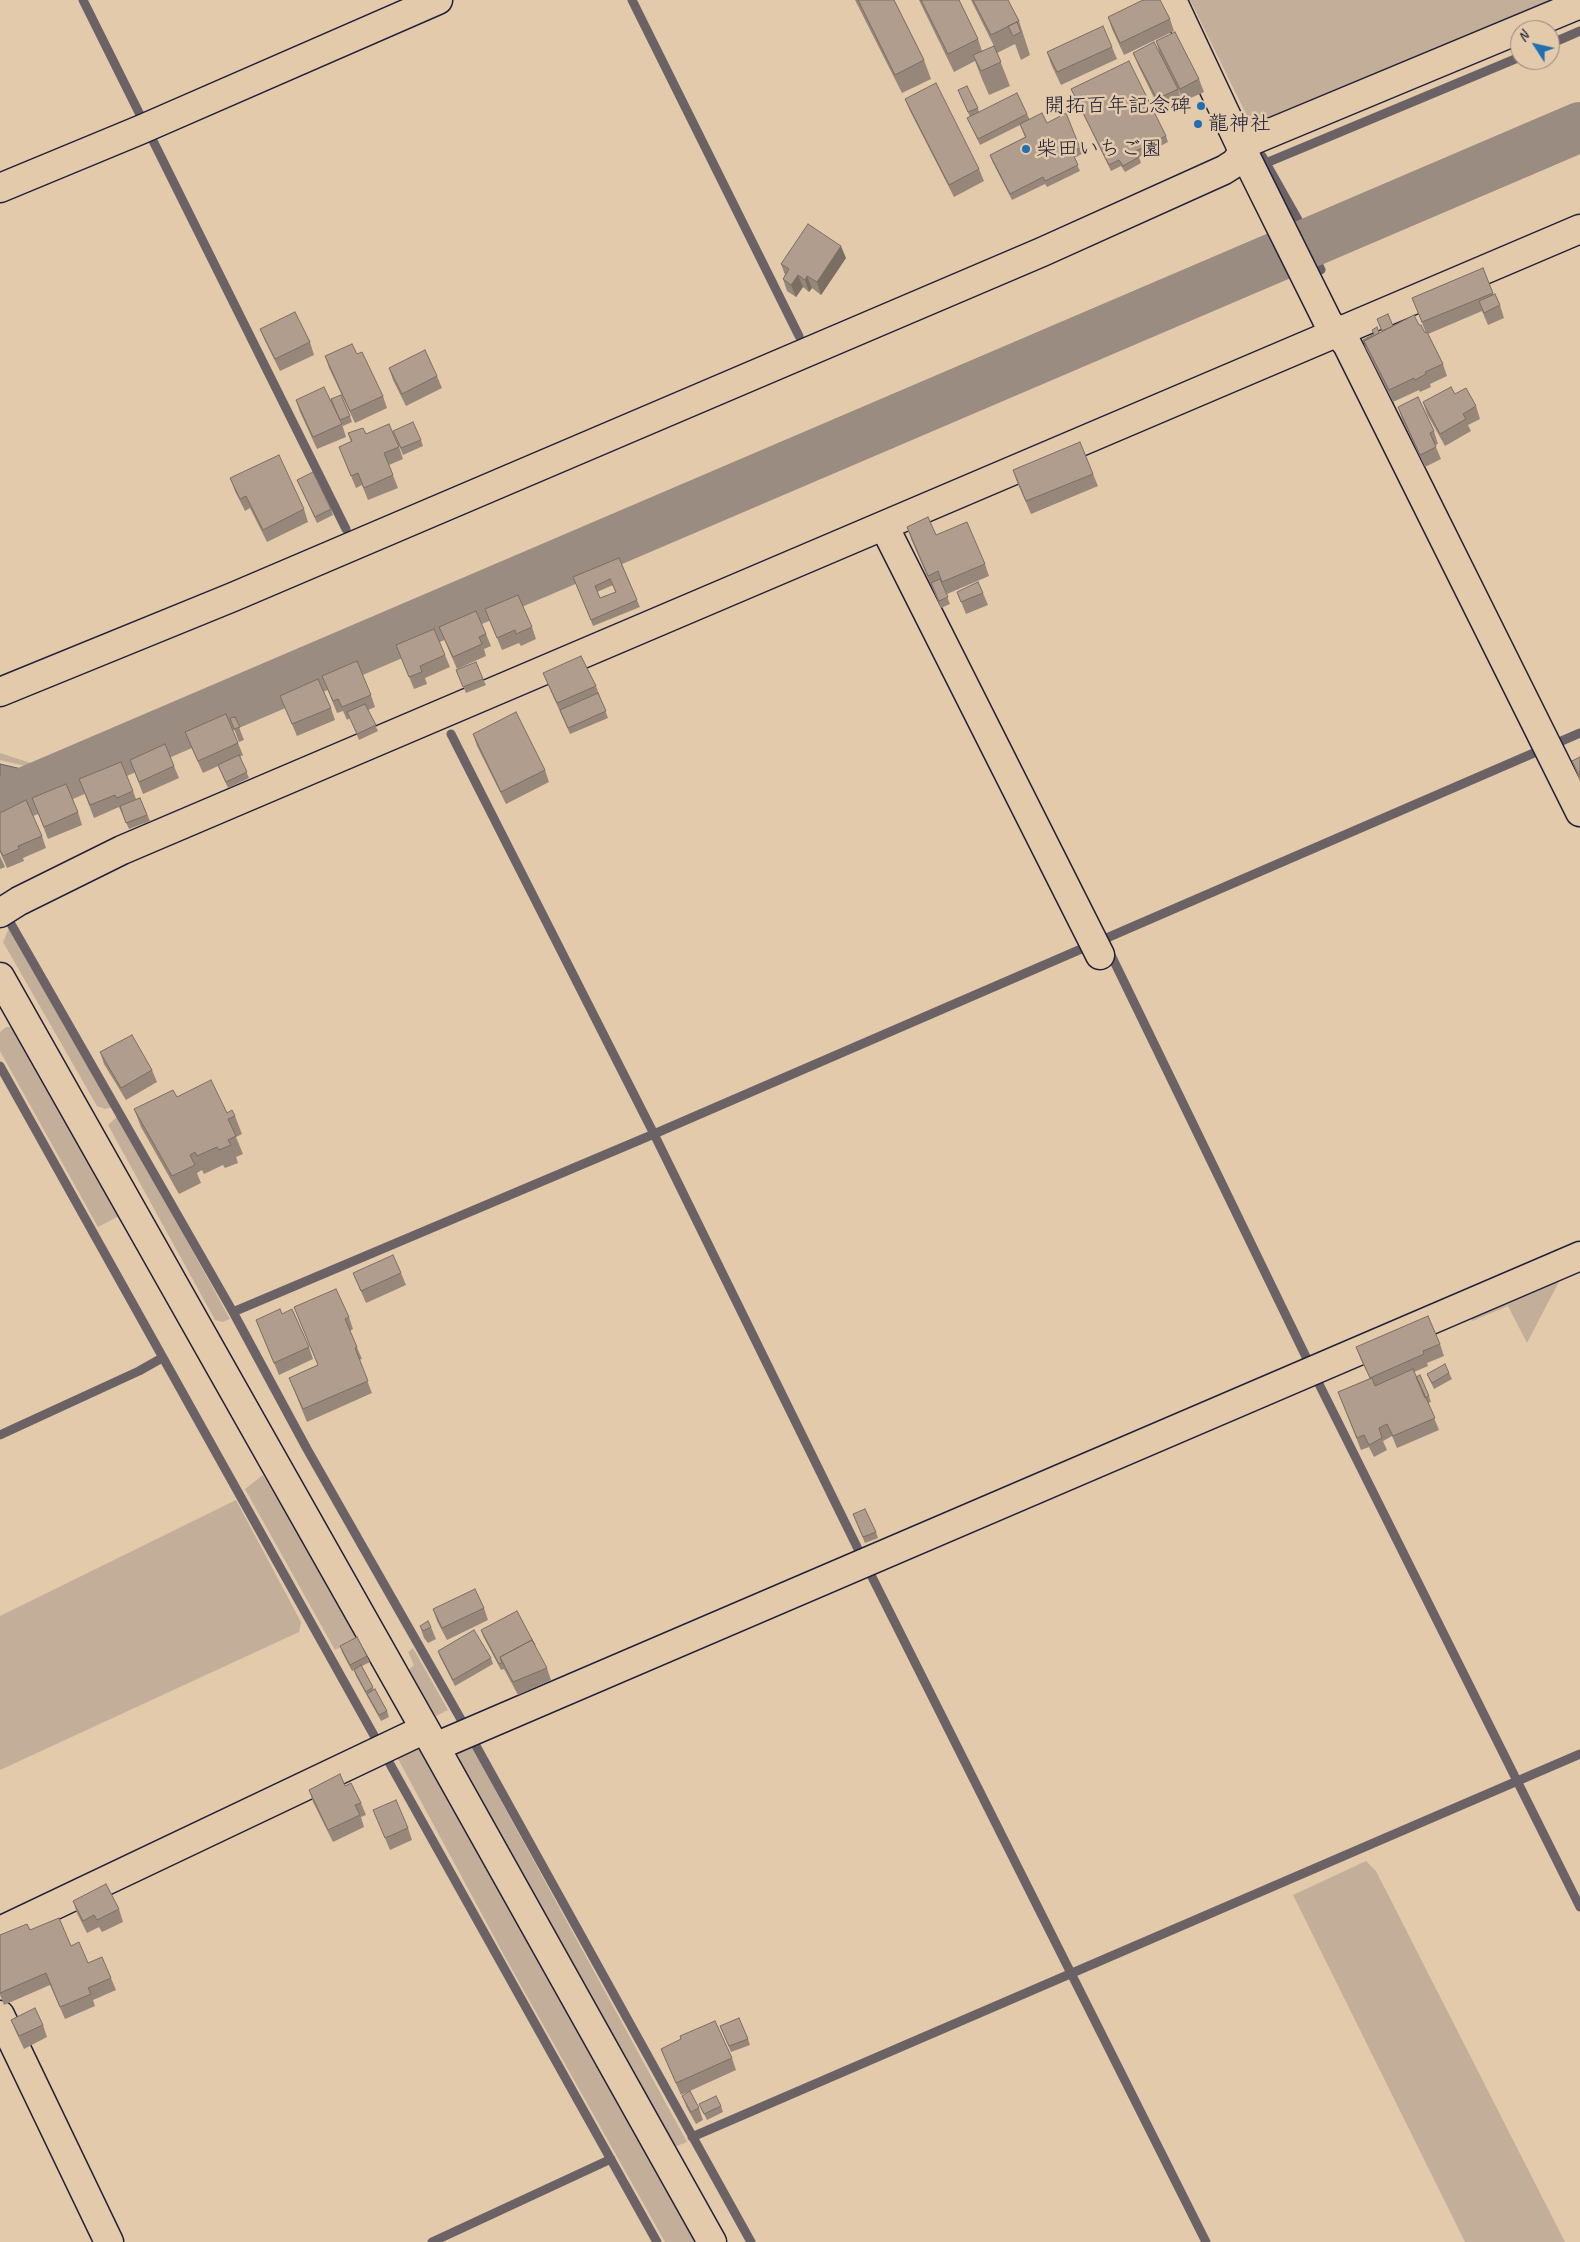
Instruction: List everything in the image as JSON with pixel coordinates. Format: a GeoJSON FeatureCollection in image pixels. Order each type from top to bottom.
{"type":"FeatureCollection","features":[{"type":"Feature","properties":{"kind":"street"},"geometry":{"type":"LineString","coordinates":[[0,188],[146,127],[438,0]]}},
{"type":"Feature","properties":{"kind":"street"},"geometry":{"type":"LineString","coordinates":[[1172,0],[1243,152],[1328,322],[1346,329]]}},
{"type":"Feature","properties":{"kind":"street"},"geometry":{"type":"LineString","coordinates":[[0,692],[242,593],[1042,252],[1224,170],[1235,163],[1251,141],[1580,4]]}},
{"type":"Feature","properties":{"kind":"street"},"geometry":{"type":"LineString","coordinates":[[0,913],[18,901],[132,846],[1580,229]]}},
{"type":"Feature","properties":{"kind":"street"},"geometry":{"type":"LineString","coordinates":[[1346,329],[1347,344],[1580,812]]}},
{"type":"Feature","properties":{"kind":"street"},"geometry":{"type":"LineString","coordinates":[[884,526],[1097,948]]}},
{"type":"Feature","properties":{"kind":"street"},"geometry":{"type":"LineString","coordinates":[[0,977],[712,2242]]}},
{"type":"Feature","properties":{"kind":"street"},"geometry":{"type":"LineString","coordinates":[[0,1931],[383,1750],[430,1738],[468,1733],[1580,1256]]}},
{"type":"Feature","properties":{"kind":"street"},"geometry":{"type":"LineString","coordinates":[[0,2015],[109,2242]]}},
{"type":"Feature","properties":{"kind":"shaded area"},"geometry":{"type":"Polygon","coordinates":[[[1190,0],[1554,0],[1252,126],[1190,0]]]}},
{"type":"Feature","properties":{"kind":"shaded area"},"geometry":{"type":"Polygon","coordinates":[[[0,753],[34,764],[38,769],[0,760],[0,753]]]}},
{"type":"Feature","properties":{"kind":"shaded area"},"geometry":{"type":"Polygon","coordinates":[[[0,764],[43,774],[50,793],[0,819],[0,764]]]}},
{"type":"Feature","properties":{"kind":"shaded area"},"geometry":{"type":"Polygon","coordinates":[[[9,928],[113,1107],[105,1109],[97,1106],[3,942],[9,928]]]}},
{"type":"Feature","properties":{"kind":"shaded area"},"geometry":{"type":"Polygon","coordinates":[[[6,1027],[15,1027],[121,1215],[98,1227],[0,1051],[0,1032],[6,1027]]]}},
{"type":"Feature","properties":{"kind":"shaded area"},"geometry":{"type":"Polygon","coordinates":[[[118,1116],[230,1319],[223,1322],[215,1320],[108,1125],[118,1116]]]}},
{"type":"Feature","properties":{"kind":"shaded area"},"geometry":{"type":"Polygon","coordinates":[[[1565,1270],[1527,1343],[1508,1306],[1472,1321],[1471,1315],[1565,1270]]]}},
{"type":"Feature","properties":{"kind":"shaded area"},"geometry":{"type":"Polygon","coordinates":[[[263,1475],[359,1637],[335,1650],[245,1489],[263,1475]]]}},
{"type":"Feature","properties":{"kind":"shaded area"},"geometry":{"type":"Polygon","coordinates":[[[236,1500],[301,1622],[299,1632],[0,1770],[0,1616],[236,1500]]]}},
{"type":"Feature","properties":{"kind":"shaded area"},"geometry":{"type":"Polygon","coordinates":[[[413,1648],[448,1710],[436,1716],[409,1670],[414,1665],[408,1652],[413,1648]]]}},
{"type":"Feature","properties":{"kind":"shaded area"},"geometry":{"type":"Polygon","coordinates":[[[470,1744],[687,2142],[674,2147],[461,1763],[457,1753],[461,1746],[470,1744]]]}},
{"type":"Feature","properties":{"kind":"shaded area"},"geometry":{"type":"Polygon","coordinates":[[[415,1748],[421,1752],[697,2242],[665,2242],[505,1957],[397,1757],[415,1748]]]}},
{"type":"Feature","properties":{"kind":"shaded area"},"geometry":{"type":"Polygon","coordinates":[[[1366,1861],[1376,1871],[1565,2242],[1465,2242],[1293,1895],[1366,1861]]]}},
{"type":"Feature","properties":{"kind":"building"},"geometry":{"type":"Polygon","coordinates":[[[858,0],[894,0],[924,60],[895,75],[858,0]]]}},
{"type":"Feature","properties":{"kind":"building"},"geometry":{"type":"Polygon","coordinates":[[[921,0],[959,0],[978,39],[948,54],[921,0]]]}},
{"type":"Feature","properties":{"kind":"building"},"geometry":{"type":"Polygon","coordinates":[[[973,0],[1008,0],[1019,21],[991,35],[973,0]]]}},
{"type":"Feature","properties":{"kind":"building"},"geometry":{"type":"Polygon","coordinates":[[[1143,0],[1160,0],[1170,19],[1120,43],[1108,17],[1143,0]]]}},
{"type":"Feature","properties":{"kind":"building"},"geometry":{"type":"Polygon","coordinates":[[[1017,22],[1021,32],[1013,36],[1008,26],[1017,22]]]}},
{"type":"Feature","properties":{"kind":"building"},"geometry":{"type":"Polygon","coordinates":[[[1103,26],[1112,47],[1057,72],[1047,52],[1103,26]]]}},
{"type":"Feature","properties":{"kind":"building"},"geometry":{"type":"Polygon","coordinates":[[[1175,32],[1199,79],[1180,89],[1156,41],[1175,32]]]}},
{"type":"Feature","properties":{"kind":"building"},"geometry":{"type":"Polygon","coordinates":[[[1154,42],[1178,89],[1157,99],[1133,53],[1154,42]]]}},
{"type":"Feature","properties":{"kind":"building"},"geometry":{"type":"Polygon","coordinates":[[[994,46],[1001,62],[981,71],[973,55],[994,46]]]}},
{"type":"Feature","properties":{"kind":"building"},"geometry":{"type":"Polygon","coordinates":[[[1129,61],[1166,136],[1136,151],[1139,157],[1123,166],[1119,160],[1109,165],[1071,89],[1129,61]]]}},
{"type":"Feature","properties":{"kind":"building"},"geometry":{"type":"Polygon","coordinates":[[[936,83],[979,169],[949,185],[905,99],[936,83]]]}},
{"type":"Feature","properties":{"kind":"building"},"geometry":{"type":"Polygon","coordinates":[[[967,86],[978,108],[968,112],[958,90],[967,86]]]}},
{"type":"Feature","properties":{"kind":"building"},"geometry":{"type":"Polygon","coordinates":[[[1017,93],[1027,114],[978,139],[967,118],[1017,93]]]}},
{"type":"Feature","properties":{"kind":"building"},"geometry":{"type":"Polygon","coordinates":[[[1042,113],[1047,123],[1066,113],[1080,148],[1072,152],[1078,165],[1045,181],[1043,177],[1010,194],[990,155],[1026,137],[1020,124],[1042,113]]]}},
{"type":"Feature","properties":{"kind":"building"},"geometry":{"type":"Polygon","coordinates":[[[808,224],[841,246],[817,282],[807,276],[805,280],[798,275],[791,285],[783,279],[789,269],[781,264],[808,224]]]}},
{"type":"Feature","properties":{"kind":"building"},"geometry":{"type":"Polygon","coordinates":[[[1483,268],[1493,293],[1422,322],[1412,298],[1483,268]]]}},
{"type":"Feature","properties":{"kind":"building"},"geometry":{"type":"Polygon","coordinates":[[[1495,294],[1500,305],[1484,313],[1479,301],[1495,294]]]}},
{"type":"Feature","properties":{"kind":"building"},"geometry":{"type":"Polygon","coordinates":[[[295,312],[310,342],[275,359],[260,329],[295,312]]]}},
{"type":"Feature","properties":{"kind":"building"},"geometry":{"type":"Polygon","coordinates":[[[1388,314],[1393,326],[1382,331],[1377,319],[1388,314]]]}},
{"type":"Feature","properties":{"kind":"building"},"geometry":{"type":"Polygon","coordinates":[[[1414,315],[1425,333],[1427,332],[1443,364],[1425,372],[1426,374],[1415,380],[1414,378],[1389,390],[1364,341],[1414,315]]]}},
{"type":"Feature","properties":{"kind":"building"},"geometry":{"type":"Polygon","coordinates":[[[1377,327],[1379,333],[1364,341],[1366,347],[1363,340],[1374,334],[1372,330],[1377,327]]]}},
{"type":"Feature","properties":{"kind":"building"},"geometry":{"type":"Polygon","coordinates":[[[352,344],[357,354],[362,352],[383,396],[350,411],[325,356],[352,344]]]}},
{"type":"Feature","properties":{"kind":"building"},"geometry":{"type":"Polygon","coordinates":[[[425,350],[437,376],[402,394],[389,368],[425,350]]]}},
{"type":"Feature","properties":{"kind":"building"},"geometry":{"type":"Polygon","coordinates":[[[324,387],[342,424],[313,437],[296,400],[324,387]]]}},
{"type":"Feature","properties":{"kind":"building"},"geometry":{"type":"Polygon","coordinates":[[[1451,387],[1455,394],[1466,388],[1476,406],[1463,414],[1466,419],[1440,434],[1423,402],[1451,387]]]}},
{"type":"Feature","properties":{"kind":"building"},"geometry":{"type":"Polygon","coordinates":[[[341,395],[350,416],[340,420],[331,399],[341,395]]]}},
{"type":"Feature","properties":{"kind":"building"},"geometry":{"type":"Polygon","coordinates":[[[1418,397],[1434,431],[1430,433],[1436,447],[1420,455],[1398,407],[1418,397]]]}},
{"type":"Feature","properties":{"kind":"building"},"geometry":{"type":"Polygon","coordinates":[[[413,422],[421,440],[401,448],[393,431],[413,422]]]}},
{"type":"Feature","properties":{"kind":"building"},"geometry":{"type":"Polygon","coordinates":[[[389,424],[399,447],[384,453],[393,475],[364,488],[358,473],[351,476],[339,447],[352,441],[348,433],[363,428],[366,434],[389,424]]]}},
{"type":"Feature","properties":{"kind":"building"},"geometry":{"type":"Polygon","coordinates":[[[1080,442],[1093,474],[1026,501],[1013,470],[1080,442]]]}},
{"type":"Feature","properties":{"kind":"building"},"geometry":{"type":"Polygon","coordinates":[[[279,455],[304,509],[263,530],[246,496],[240,499],[230,478],[279,455]]]}},
{"type":"Feature","properties":{"kind":"building"},"geometry":{"type":"Polygon","coordinates":[[[313,472],[331,509],[315,517],[297,480],[313,472]]]}},
{"type":"Feature","properties":{"kind":"building"},"geometry":{"type":"Polygon","coordinates":[[[928,517],[936,535],[967,522],[985,564],[942,582],[938,571],[928,576],[907,527],[928,517]]]}},
{"type":"Feature","properties":{"kind":"building"},"geometry":{"type":"Polygon","coordinates":[[[619,558],[637,600],[591,620],[573,577],[619,558]],[[610,579],[595,586],[600,598],[616,592],[610,579]]]}},
{"type":"Feature","properties":{"kind":"building"},"geometry":{"type":"Polygon","coordinates":[[[940,579],[948,597],[939,601],[931,583],[940,579]]]}},
{"type":"Feature","properties":{"kind":"building"},"geometry":{"type":"Polygon","coordinates":[[[978,582],[983,593],[961,602],[957,592],[978,582]]]}},
{"type":"Feature","properties":{"kind":"building"},"geometry":{"type":"Polygon","coordinates":[[[518,595],[532,627],[516,634],[515,630],[497,638],[485,609],[518,595]]]}},
{"type":"Feature","properties":{"kind":"building"},"geometry":{"type":"Polygon","coordinates":[[[476,611],[486,634],[479,637],[482,644],[453,657],[439,627],[476,611]]]}},
{"type":"Feature","properties":{"kind":"building"},"geometry":{"type":"Polygon","coordinates":[[[434,629],[445,655],[420,666],[422,672],[409,677],[396,645],[434,629]]]}},
{"type":"Feature","properties":{"kind":"building"},"geometry":{"type":"Polygon","coordinates":[[[581,656],[596,686],[557,703],[543,673],[581,656]]]}},
{"type":"Feature","properties":{"kind":"building"},"geometry":{"type":"Polygon","coordinates":[[[357,661],[371,695],[342,707],[338,699],[333,701],[322,676],[357,661]]]}},
{"type":"Feature","properties":{"kind":"building"},"geometry":{"type":"Polygon","coordinates":[[[476,662],[483,679],[463,687],[456,670],[476,662]]]}},
{"type":"Feature","properties":{"kind":"building"},"geometry":{"type":"Polygon","coordinates":[[[318,679],[331,708],[292,724],[280,696],[318,679]]]}},
{"type":"Feature","properties":{"kind":"building"},"geometry":{"type":"Polygon","coordinates":[[[598,693],[606,711],[568,728],[560,710],[598,693]]]}},
{"type":"Feature","properties":{"kind":"building"},"geometry":{"type":"Polygon","coordinates":[[[365,704],[376,725],[357,734],[347,712],[365,704]]]}},
{"type":"Feature","properties":{"kind":"building"},"geometry":{"type":"Polygon","coordinates":[[[516,712],[545,770],[501,792],[473,734],[516,712]]]}},
{"type":"Feature","properties":{"kind":"building"},"geometry":{"type":"Polygon","coordinates":[[[226,714],[238,743],[198,761],[185,732],[226,714]]]}},
{"type":"Feature","properties":{"kind":"building"},"geometry":{"type":"Polygon","coordinates":[[[235,717],[240,727],[234,729],[230,718],[235,717]]]}},
{"type":"Feature","properties":{"kind":"building"},"geometry":{"type":"Polygon","coordinates":[[[165,744],[174,766],[139,782],[130,760],[165,744]]]}},
{"type":"Feature","properties":{"kind":"building"},"geometry":{"type":"Polygon","coordinates":[[[239,755],[247,772],[226,782],[218,765],[239,755]]]}},
{"type":"Feature","properties":{"kind":"building"},"geometry":{"type":"Polygon","coordinates":[[[1580,757],[1580,777],[1572,761],[1580,757]]]}},
{"type":"Feature","properties":{"kind":"building"},"geometry":{"type":"Polygon","coordinates":[[[121,762],[133,791],[117,798],[115,795],[90,805],[79,779],[121,762]]]}},
{"type":"Feature","properties":{"kind":"building"},"geometry":{"type":"Polygon","coordinates":[[[66,784],[78,812],[44,827],[32,798],[66,784]]]}},
{"type":"Feature","properties":{"kind":"building"},"geometry":{"type":"Polygon","coordinates":[[[140,798],[147,815],[126,823],[120,806],[140,798]]]}},
{"type":"Feature","properties":{"kind":"building"},"geometry":{"type":"Polygon","coordinates":[[[26,800],[42,836],[18,846],[19,849],[3,856],[0,850],[0,813],[26,800]]]}},
{"type":"Feature","properties":{"kind":"building"},"geometry":{"type":"Polygon","coordinates":[[[132,1035],[152,1070],[121,1088],[100,1052],[132,1035]]]}},
{"type":"Feature","properties":{"kind":"building"},"geometry":{"type":"Polygon","coordinates":[[[211,1080],[227,1113],[232,1110],[235,1116],[228,1119],[236,1136],[228,1140],[231,1145],[219,1150],[217,1147],[197,1156],[195,1152],[190,1155],[195,1165],[172,1176],[134,1109],[173,1090],[177,1097],[211,1080]]]}},
{"type":"Feature","properties":{"kind":"building"},"geometry":{"type":"Polygon","coordinates":[[[393,1255],[401,1273],[361,1291],[353,1273],[393,1255]]]}},
{"type":"Feature","properties":{"kind":"building"},"geometry":{"type":"Polygon","coordinates":[[[336,1289],[349,1317],[345,1319],[357,1347],[355,1348],[368,1381],[303,1409],[289,1378],[318,1365],[294,1307],[336,1289]]]}},
{"type":"Feature","properties":{"kind":"building"},"geometry":{"type":"Polygon","coordinates":[[[280,1309],[282,1314],[292,1309],[309,1347],[274,1363],[256,1320],[280,1309]]]}},
{"type":"Feature","properties":{"kind":"building"},"geometry":{"type":"Polygon","coordinates":[[[1428,1316],[1440,1344],[1423,1351],[1424,1354],[1370,1378],[1356,1347],[1428,1316]]]}},
{"type":"Feature","properties":{"kind":"building"},"geometry":{"type":"Polygon","coordinates":[[[1445,1364],[1449,1373],[1432,1383],[1427,1374],[1445,1364]]]}},
{"type":"Feature","properties":{"kind":"building"},"geometry":{"type":"Polygon","coordinates":[[[1413,1369],[1435,1418],[1393,1436],[1387,1424],[1379,1428],[1382,1438],[1369,1445],[1364,1435],[1357,1438],[1338,1392],[1372,1378],[1375,1386],[1413,1369]]]}},
{"type":"Feature","properties":{"kind":"building"},"geometry":{"type":"Polygon","coordinates":[[[1420,1375],[1429,1396],[1425,1398],[1416,1377],[1420,1375]]]}},
{"type":"Feature","properties":{"kind":"building"},"geometry":{"type":"Polygon","coordinates":[[[865,1509],[876,1532],[863,1537],[853,1514],[865,1509]]]}},
{"type":"Feature","properties":{"kind":"building"},"geometry":{"type":"Polygon","coordinates":[[[475,1589],[484,1608],[442,1628],[433,1609],[475,1589]]]}},
{"type":"Feature","properties":{"kind":"building"},"geometry":{"type":"Polygon","coordinates":[[[517,1611],[535,1645],[532,1640],[500,1657],[502,1663],[499,1664],[481,1630],[517,1611]]]}},
{"type":"Feature","properties":{"kind":"building"},"geometry":{"type":"Polygon","coordinates":[[[428,1621],[431,1627],[423,1631],[420,1626],[428,1621]]]}},
{"type":"Feature","properties":{"kind":"building"},"geometry":{"type":"Polygon","coordinates":[[[474,1630],[491,1658],[453,1680],[438,1651],[474,1630]]]}},
{"type":"Feature","properties":{"kind":"building"},"geometry":{"type":"Polygon","coordinates":[[[357,1637],[367,1656],[350,1665],[340,1646],[357,1637]]]}},
{"type":"Feature","properties":{"kind":"building"},"geometry":{"type":"Polygon","coordinates":[[[532,1640],[547,1668],[513,1682],[500,1657],[532,1640]]]}},
{"type":"Feature","properties":{"kind":"building"},"geometry":{"type":"Polygon","coordinates":[[[361,1665],[373,1687],[366,1692],[354,1670],[361,1665]]]}},
{"type":"Feature","properties":{"kind":"building"},"geometry":{"type":"Polygon","coordinates":[[[375,1689],[387,1711],[379,1715],[367,1694],[375,1689]]]}},
{"type":"Feature","properties":{"kind":"building"},"geometry":{"type":"Polygon","coordinates":[[[340,1774],[345,1786],[351,1783],[361,1803],[355,1805],[360,1815],[328,1830],[309,1790],[340,1774]]]}},
{"type":"Feature","properties":{"kind":"building"},"geometry":{"type":"Polygon","coordinates":[[[396,1800],[408,1828],[385,1838],[373,1810],[396,1800]]]}},
{"type":"Feature","properties":{"kind":"building"},"geometry":{"type":"Polygon","coordinates":[[[106,1884],[119,1909],[97,1920],[94,1915],[83,1921],[73,1901],[106,1884]]]}},
{"type":"Feature","properties":{"kind":"building"},"geometry":{"type":"Polygon","coordinates":[[[59,1918],[71,1946],[79,1942],[88,1963],[102,1957],[111,1978],[88,1988],[91,1994],[60,2007],[46,1973],[0,1993],[0,1935],[27,1924],[30,1930],[59,1918]]]}},
{"type":"Feature","properties":{"kind":"building"},"geometry":{"type":"Polygon","coordinates":[[[35,2008],[43,2025],[19,2036],[11,2020],[35,2008]]]}},
{"type":"Feature","properties":{"kind":"building"},"geometry":{"type":"Polygon","coordinates":[[[739,2018],[748,2039],[729,2046],[720,2026],[739,2018]]]}},
{"type":"Feature","properties":{"kind":"building"},"geometry":{"type":"Polygon","coordinates":[[[715,2021],[732,2058],[676,2083],[661,2049],[681,2039],[680,2036],[715,2021]]]}},
{"type":"Feature","properties":{"kind":"building"},"geometry":{"type":"Polygon","coordinates":[[[690,2091],[699,2108],[691,2112],[682,2096],[690,2091]]]}},
{"type":"Feature","properties":{"kind":"building"},"geometry":{"type":"Polygon","coordinates":[[[716,2096],[721,2106],[704,2114],[699,2104],[716,2096]]]}},
{"type":"Feature","properties":{"kind":"waterway"},"geometry":{"type":"LineString","coordinates":[[83,0],[346,529]]}},
{"type":"Feature","properties":{"kind":"waterway"},"geometry":{"type":"LineString","coordinates":[[632,0],[799,336]]}},
{"type":"Feature","properties":{"kind":"waterway"},"geometry":{"type":"LineString","coordinates":[[1560,40],[1580,31]]}},
{"type":"Feature","properties":{"kind":"waterway"},"geometry":{"type":"LineString","coordinates":[[1266,163],[1510,61]]}},
{"type":"Feature","properties":{"kind":"waterway"},"geometry":{"type":"LineString","coordinates":[[0,803],[1580,127]]}},
{"type":"Feature","properties":{"kind":"waterway"},"geometry":{"type":"LineString","coordinates":[[1262,156],[1297,218],[1321,270]]}},
{"type":"Feature","properties":{"kind":"waterway"},"geometry":{"type":"LineString","coordinates":[[233,1312],[654,1134],[1580,733]]}},
{"type":"Feature","properties":{"kind":"waterway"},"geometry":{"type":"LineString","coordinates":[[451,734],[654,1134],[861,1555]]}},
{"type":"Feature","properties":{"kind":"waterway"},"geometry":{"type":"LineString","coordinates":[[11,924],[233,1312],[307,1449],[475,1744],[751,2242]]}},
{"type":"Feature","properties":{"kind":"waterway"},"geometry":{"type":"LineString","coordinates":[[1111,955],[1309,1363]]}},
{"type":"Feature","properties":{"kind":"waterway"},"geometry":{"type":"LineString","coordinates":[[0,1066],[657,2242]]}},
{"type":"Feature","properties":{"kind":"waterway"},"geometry":{"type":"LineString","coordinates":[[0,1435],[139,1371],[162,1358]]}},
{"type":"Feature","properties":{"kind":"waterway"},"geometry":{"type":"LineString","coordinates":[[1317,1380],[1580,1907]]}},
{"type":"Feature","properties":{"kind":"waterway"},"geometry":{"type":"LineString","coordinates":[[869,1571],[1206,2242]]}},
{"type":"Feature","properties":{"kind":"waterway"},"geometry":{"type":"LineString","coordinates":[[692,2137],[1580,1754]]}},
{"type":"Feature","properties":{"kind":"waterway"},"geometry":{"type":"LineString","coordinates":[[432,2242],[611,2159]]}},
{"type":"Feature","properties":{"kind":"place","name":"開拓百年記念碑"},"geometry":{"type":"Point","coordinates":[1201,106]}},
{"type":"Feature","properties":{"kind":"place","name":"龍神社"},"geometry":{"type":"Point","coordinates":[1198,124]}},
{"type":"Feature","properties":{"kind":"place","name":"柴田いちご園"},"geometry":{"type":"Point","coordinates":[1026,149]}}]}
